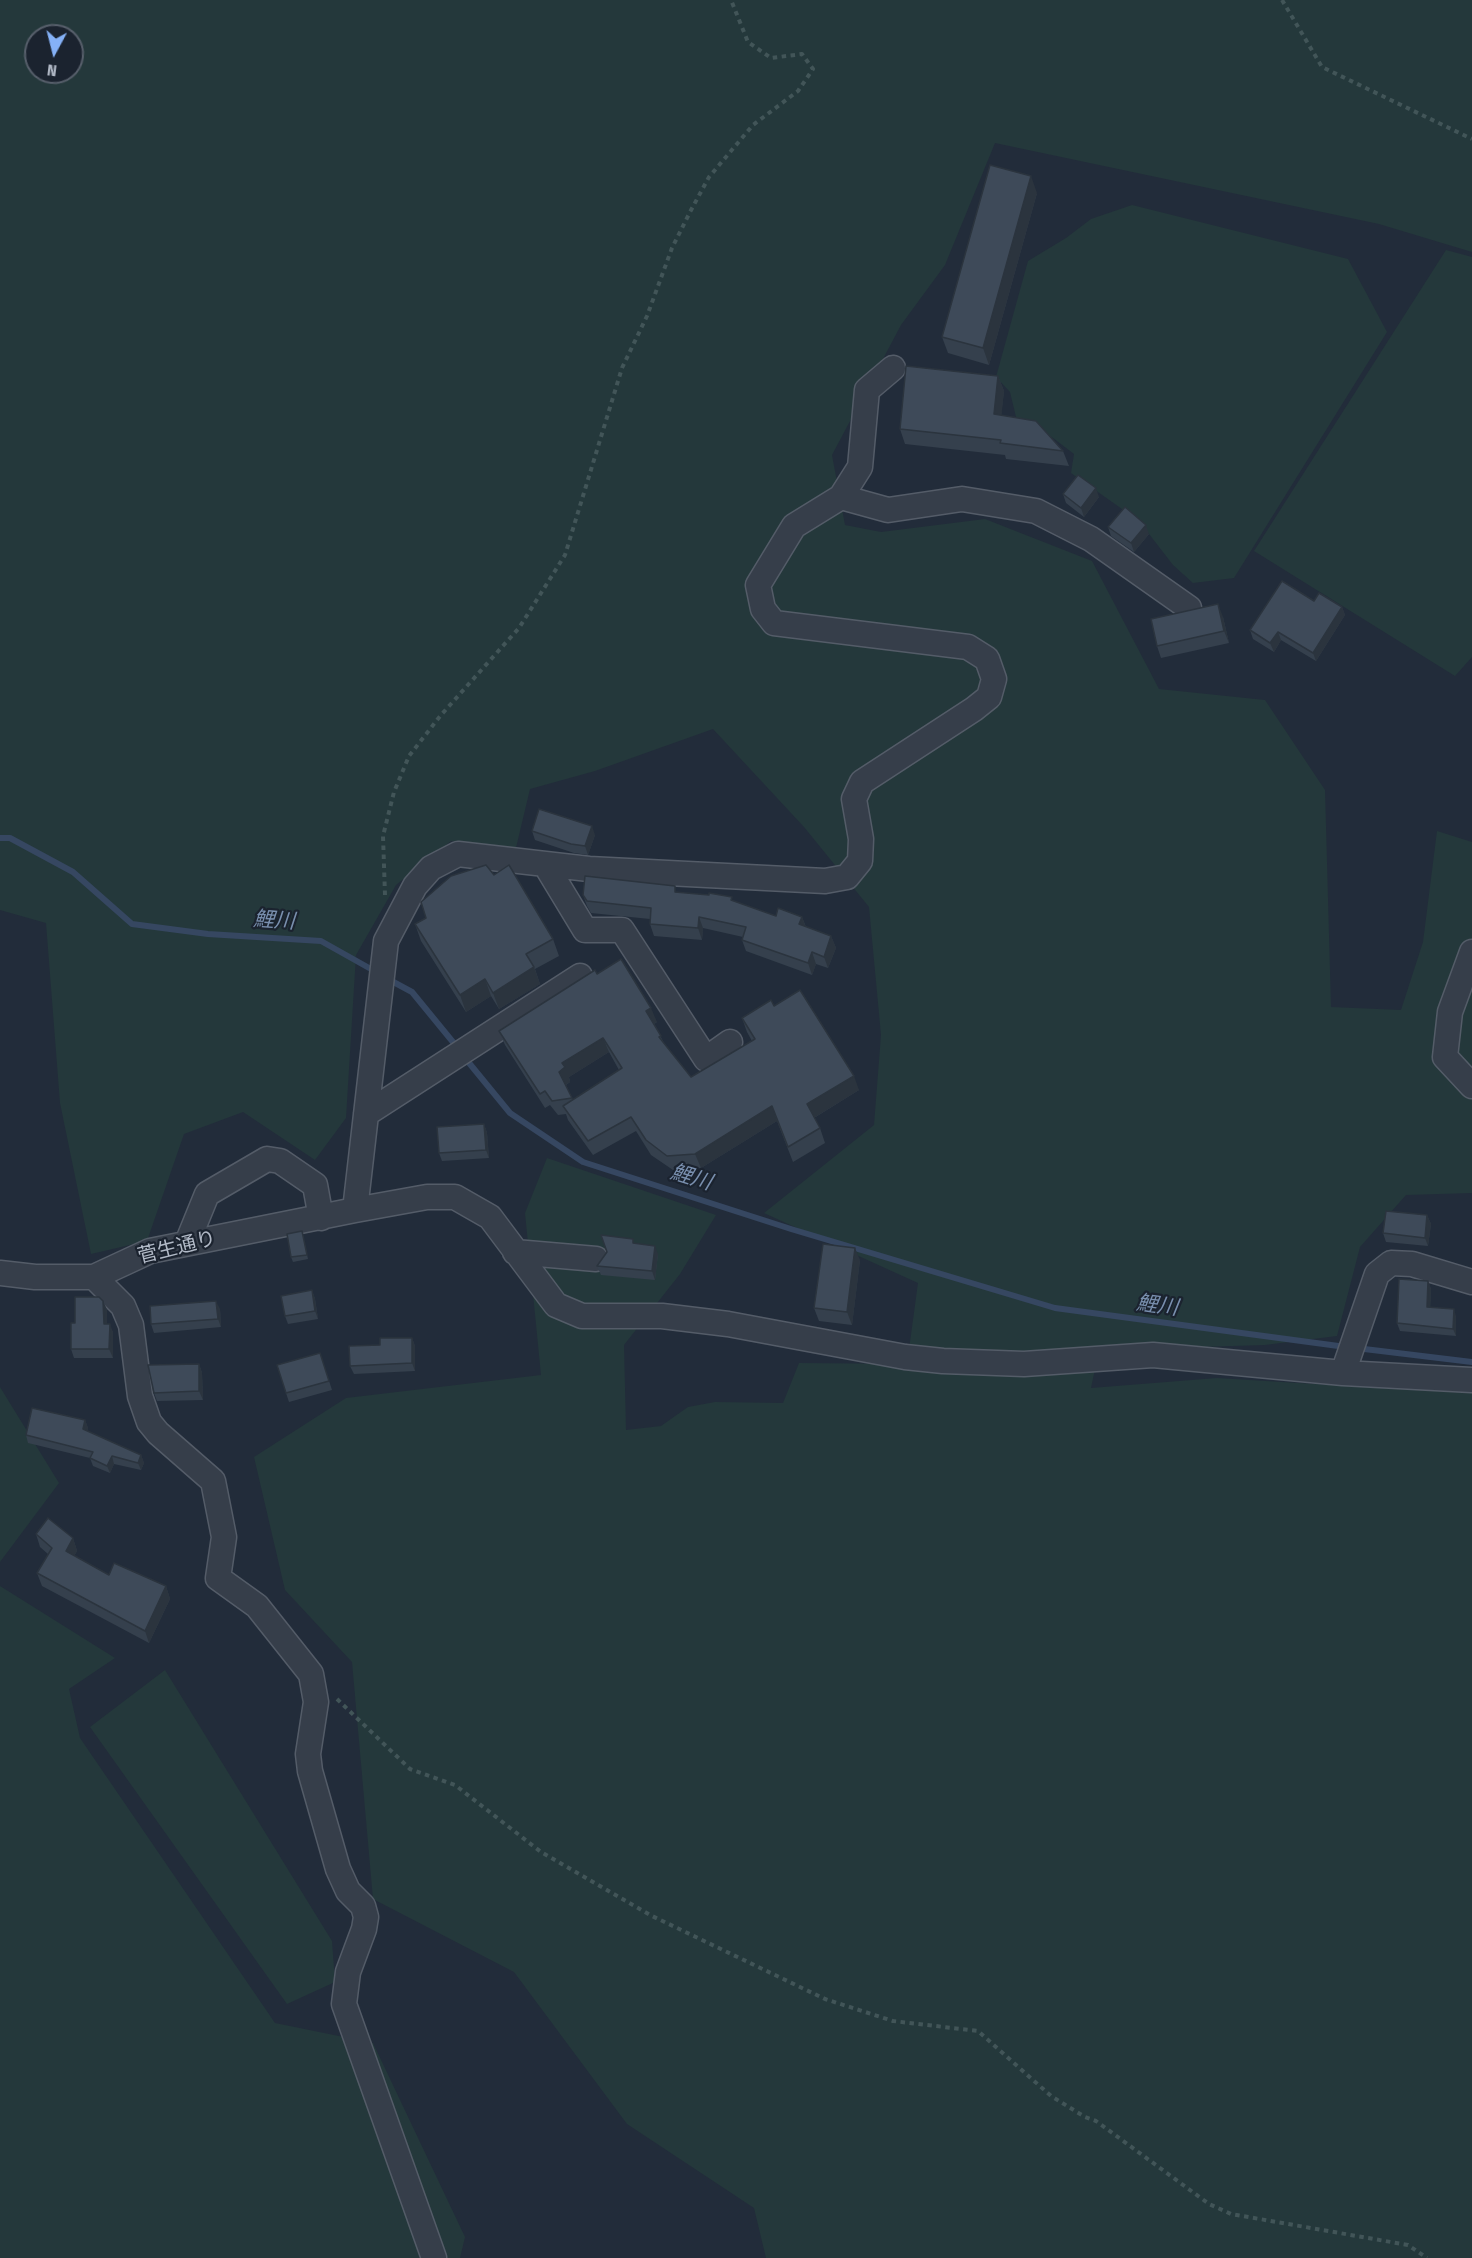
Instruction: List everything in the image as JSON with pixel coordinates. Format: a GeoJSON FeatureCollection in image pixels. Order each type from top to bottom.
{"type":"FeatureCollection","features":[{"type":"Feature","properties":{"kind":"street"},"geometry":{"type":"LineString","coordinates":[[355,1210],[386,941],[402,907],[415,886],[431,868],[458,854],[545,864],[825,881],[847,877],[860,861],[861,839],[854,799],[862,782],[974,710],[988,697],[994,680],[987,659],[968,647],[774,623],[763,609],[758,585],[794,526],[841,497],[860,467],[867,390],[893,368]]}},
{"type":"Feature","properties":{"kind":"street"},"geometry":{"type":"LineString","coordinates":[[841,497],[888,510],[962,499],[1036,512],[1091,539],[1189,608]]}},
{"type":"Feature","properties":{"kind":"street"},"geometry":{"type":"LineString","coordinates":[[545,864],[585,930],[622,930],[706,1059],[730,1042]]}},
{"type":"Feature","properties":{"kind":"street"},"geometry":{"type":"LineString","coordinates":[[1472,952],[1450,1012],[1445,1057],[1472,1086]]}},
{"type":"Feature","properties":{"kind":"street"},"geometry":{"type":"LineString","coordinates":[[366,1114],[580,976]]}},
{"type":"Feature","properties":{"kind":"street"},"geometry":{"type":"LineString","coordinates":[[187,1243],[207,1194],[267,1159],[280,1161],[315,1185],[321,1218]]}},
{"type":"Feature","properties":{"kind":"street","name":"菅生通り"},"geometry":{"type":"LineString","coordinates":[[0,1273],[45,1277],[94,1277],[150,1251],[427,1197],[455,1197],[490,1217],[556,1305],[582,1316],[662,1316],[728,1324],[905,1358],[943,1361],[1024,1364],[1153,1356],[1345,1368],[1472,1380]]}},
{"type":"Feature","properties":{"kind":"street"},"geometry":{"type":"LineString","coordinates":[[515,1252],[596,1259]]}},
{"type":"Feature","properties":{"kind":"street"},"geometry":{"type":"LineString","coordinates":[[1345,1368],[1360,1318],[1377,1274],[1391,1263],[1413,1264],[1472,1282]]}},
{"type":"Feature","properties":{"kind":"street"},"geometry":{"type":"LineString","coordinates":[[94,1277],[123,1306],[131,1324],[140,1396],[149,1422],[158,1433],[213,1481],[224,1538],[218,1578],[257,1606],[311,1674],[316,1701],[308,1754],[310,1772],[338,1869],[348,1891],[363,1906],[366,1917],[348,1972],[344,2004],[434,2258]]}},
{"type":"Feature","properties":{"kind":"path"},"geometry":{"type":"LineString","coordinates":[[385,906],[383,836],[394,792],[409,756],[441,715],[519,628],[565,555],[622,368],[647,316],[672,248],[709,177],[753,125],[798,91],[813,69],[802,54],[771,58],[748,42],[731,0]]}},
{"type":"Feature","properties":{"kind":"path"},"geometry":{"type":"LineString","coordinates":[[1282,0],[1322,67],[1472,140]]}},
{"type":"Feature","properties":{"kind":"path"},"geometry":{"type":"LineString","coordinates":[[336,1697],[410,1769],[455,1785],[541,1852],[650,1915],[825,1999],[893,2021],[978,2031],[1052,2096],[1085,2117],[1096,2121],[1209,2204],[1231,2214],[1408,2245],[1427,2258]]}},
{"type":"Feature","properties":{"kind":"green space"},"geometry":{"type":"Polygon","coordinates":[[[0,0],[1472,0],[1472,252],[1379,224],[995,143],[945,265],[901,325],[832,455],[845,525],[881,532],[985,519],[1092,561],[1159,689],[1265,700],[1325,790],[1331,1007],[1401,1010],[1423,942],[1437,831],[1472,842],[1472,1193],[1406,1195],[1360,1247],[1337,1336],[1265,1345],[1099,1350],[1091,1388],[1217,1378],[1331,1385],[1359,1373],[1472,1371],[1472,2258],[766,2258],[754,2208],[627,2124],[514,1972],[373,1899],[352,1662],[285,1590],[254,1457],[346,1398],[541,1375],[525,1213],[547,1158],[716,1215],[680,1274],[624,1345],[626,1430],[661,1426],[688,1407],[715,1402],[783,1403],[799,1363],[907,1364],[918,1283],[764,1213],[874,1125],[881,1035],[869,907],[804,827],[713,729],[595,771],[530,789],[515,852],[451,841],[396,885],[356,955],[346,1118],[315,1160],[243,1112],[184,1134],[147,1241],[91,1254],[60,1103],[46,923],[0,910],[0,0]]]}},
{"type":"Feature","properties":{"kind":"green space"},"geometry":{"type":"Polygon","coordinates":[[[1132,205],[1348,259],[1387,332],[1234,578],[1193,583],[1173,565],[1139,521],[1071,473],[1074,454],[1053,438],[1016,417],[1010,392],[996,377],[1028,261],[1066,238],[1091,219],[1132,205]]]}},
{"type":"Feature","properties":{"kind":"green space"},"geometry":{"type":"Polygon","coordinates":[[[1446,250],[1472,257],[1472,657],[1455,676],[1254,551],[1446,250]]]}},
{"type":"Feature","properties":{"kind":"green space"},"geometry":{"type":"Polygon","coordinates":[[[0,1387],[59,1483],[0,1562],[0,1387]]]}},
{"type":"Feature","properties":{"kind":"green space"},"geometry":{"type":"Polygon","coordinates":[[[0,1586],[115,1658],[69,1689],[80,1738],[275,2023],[373,2043],[465,2237],[460,2258],[0,2258],[0,1586]]]}},
{"type":"Feature","properties":{"kind":"green space"},"geometry":{"type":"Polygon","coordinates":[[[165,1670],[332,1941],[335,1982],[287,2004],[90,1727],[165,1670]]]}},
{"type":"Feature","properties":{"kind":"building"},"geometry":{"type":"Polygon","coordinates":[[[990,165],[1031,176],[983,348],[942,337],[990,165]]]}},
{"type":"Feature","properties":{"kind":"building"},"geometry":{"type":"Polygon","coordinates":[[[906,366],[998,376],[994,414],[1036,421],[1063,451],[1000,443],[1001,440],[900,429],[906,366]]]}},
{"type":"Feature","properties":{"kind":"building"},"geometry":{"type":"Polygon","coordinates":[[[1078,475],[1096,488],[1081,508],[1063,494],[1078,475]]]}},
{"type":"Feature","properties":{"kind":"building"},"geometry":{"type":"Polygon","coordinates":[[[1125,507],[1146,525],[1131,543],[1108,527],[1125,507]]]}},
{"type":"Feature","properties":{"kind":"building"},"geometry":{"type":"Polygon","coordinates":[[[1282,581],[1314,601],[1319,593],[1342,607],[1313,653],[1278,632],[1270,643],[1250,630],[1282,581]]]}},
{"type":"Feature","properties":{"kind":"building"},"geometry":{"type":"Polygon","coordinates":[[[1218,604],[1224,631],[1157,646],[1151,619],[1218,604]]]}},
{"type":"Feature","properties":{"kind":"building"},"geometry":{"type":"Polygon","coordinates":[[[539,809],[592,826],[585,846],[571,844],[532,831],[539,809]]]}},
{"type":"Feature","properties":{"kind":"building"},"geometry":{"type":"Polygon","coordinates":[[[486,865],[494,875],[509,865],[553,939],[526,954],[534,967],[493,993],[485,979],[460,995],[415,924],[426,918],[421,902],[451,876],[486,865]]]}},
{"type":"Feature","properties":{"kind":"building"},"geometry":{"type":"Polygon","coordinates":[[[585,876],[675,886],[675,892],[709,895],[709,893],[732,897],[731,900],[776,916],[778,908],[802,917],[799,924],[831,936],[824,957],[812,952],[808,963],[742,940],[746,927],[699,917],[698,928],[650,924],[651,908],[587,901],[583,895],[585,876]]]}},
{"type":"Feature","properties":{"kind":"building"},"geometry":{"type":"Polygon","coordinates":[[[621,959],[651,1008],[646,1011],[661,1036],[659,1037],[691,1077],[755,1039],[742,1018],[771,1000],[774,1006],[800,990],[854,1076],[807,1104],[820,1128],[788,1147],[772,1106],[695,1154],[667,1156],[646,1140],[631,1117],[588,1141],[563,1106],[622,1068],[603,1038],[562,1063],[565,1067],[559,1072],[572,1098],[552,1101],[545,1091],[540,1094],[499,1031],[595,970],[597,974],[621,959]]]}},
{"type":"Feature","properties":{"kind":"building"},"geometry":{"type":"Polygon","coordinates":[[[484,1124],[486,1150],[439,1153],[437,1127],[484,1124]]]}},
{"type":"Feature","properties":{"kind":"building"},"geometry":{"type":"Polygon","coordinates":[[[1386,1211],[1427,1215],[1425,1238],[1383,1233],[1386,1211]]]}},
{"type":"Feature","properties":{"kind":"building"},"geometry":{"type":"Polygon","coordinates":[[[302,1231],[307,1255],[291,1257],[287,1234],[302,1231]]]}},
{"type":"Feature","properties":{"kind":"building"},"geometry":{"type":"Polygon","coordinates":[[[601,1235],[633,1239],[633,1243],[655,1246],[652,1271],[597,1266],[607,1252],[601,1235]]]}},
{"type":"Feature","properties":{"kind":"building"},"geometry":{"type":"Polygon","coordinates":[[[823,1244],[855,1248],[847,1312],[814,1308],[823,1244]]]}},
{"type":"Feature","properties":{"kind":"building"},"geometry":{"type":"Polygon","coordinates":[[[1399,1279],[1428,1281],[1427,1307],[1454,1309],[1453,1329],[1397,1323],[1399,1279]]]}},
{"type":"Feature","properties":{"kind":"building"},"geometry":{"type":"Polygon","coordinates":[[[312,1290],[315,1311],[285,1316],[281,1296],[312,1290]]]}},
{"type":"Feature","properties":{"kind":"building"},"geometry":{"type":"Polygon","coordinates":[[[75,1297],[99,1297],[103,1301],[104,1324],[110,1324],[109,1349],[71,1349],[71,1323],[75,1323],[75,1297]]]}},
{"type":"Feature","properties":{"kind":"building"},"geometry":{"type":"Polygon","coordinates":[[[216,1301],[218,1319],[151,1324],[150,1306],[216,1301]]]}},
{"type":"Feature","properties":{"kind":"building"},"geometry":{"type":"Polygon","coordinates":[[[380,1338],[412,1338],[412,1363],[350,1366],[349,1346],[380,1345],[380,1338]]]}},
{"type":"Feature","properties":{"kind":"building"},"geometry":{"type":"Polygon","coordinates":[[[320,1353],[329,1381],[286,1393],[277,1365],[320,1353]]]}},
{"type":"Feature","properties":{"kind":"building"},"geometry":{"type":"Polygon","coordinates":[[[199,1364],[199,1391],[154,1393],[148,1365],[199,1364]]]}},
{"type":"Feature","properties":{"kind":"building"},"geometry":{"type":"Polygon","coordinates":[[[32,1408],[85,1420],[83,1429],[141,1455],[138,1463],[112,1456],[107,1466],[90,1458],[93,1452],[26,1435],[32,1408]]]}},
{"type":"Feature","properties":{"kind":"building"},"geometry":{"type":"Polygon","coordinates":[[[48,1518],[73,1538],[66,1551],[109,1575],[114,1563],[166,1586],[145,1631],[37,1573],[52,1548],[36,1534],[48,1518]]]}},
{"type":"Feature","properties":{"kind":"waterway","name":"鯉川"},"geometry":{"type":"LineString","coordinates":[[0,838],[10,838],[73,872],[132,924],[208,934],[321,941],[378,973]]}},
{"type":"Feature","properties":{"kind":"waterway","name":"鯉川"},"geometry":{"type":"LineString","coordinates":[[386,978],[412,992],[457,1047]]}},
{"type":"Feature","properties":{"kind":"waterway","name":"鯉川"},"geometry":{"type":"LineString","coordinates":[[465,1058],[510,1113],[583,1162],[791,1229],[1055,1308],[1346,1347]]}},
{"type":"Feature","properties":{"kind":"waterway","name":"鯉川"},"geometry":{"type":"LineString","coordinates":[[1356,1348],[1472,1362]]}}]}
